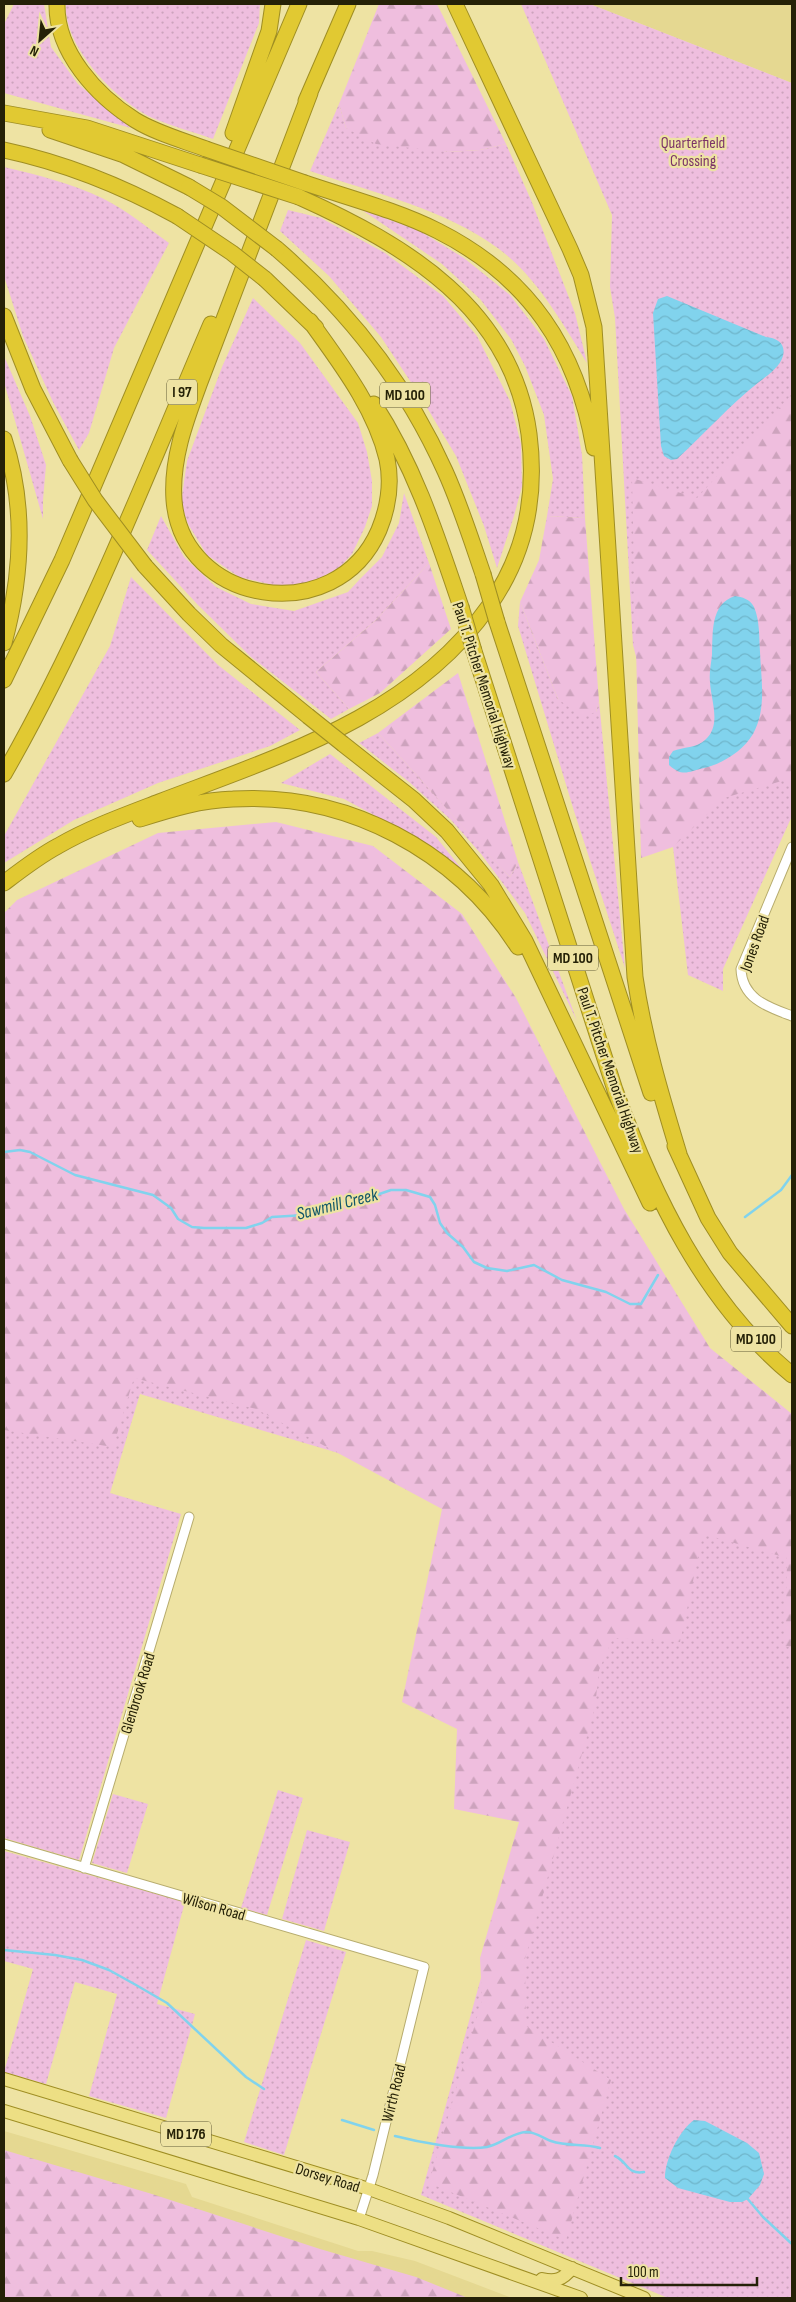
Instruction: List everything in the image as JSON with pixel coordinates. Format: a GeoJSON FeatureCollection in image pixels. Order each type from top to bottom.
{"type":"FeatureCollection","features":[{"type":"Feature","properties":{"kind":"highway"},"geometry":{"type":"LineString","coordinates":[[57,4],[62,33],[70,54],[99,91],[136,120],[160,132],[206,149],[436,230],[464,245],[487,261],[512,283],[536,309],[567,357],[588,413],[594,448],[608,576]]}},
{"type":"Feature","properties":{"kind":"highway"},"geometry":{"type":"LineString","coordinates":[[167,315],[261,57],[269,31],[273,4]]}},
{"type":"Feature","properties":{"kind":"highway"},"geometry":{"type":"LineString","coordinates":[[4,680],[62,560],[299,4]]}},
{"type":"Feature","properties":{"kind":"highway","name":"I 97"},"geometry":{"type":"LineString","coordinates":[[4,774],[73,643],[102,581],[348,4]]}},
{"type":"Feature","properties":{"kind":"highway"},"geometry":{"type":"LineString","coordinates":[[455,4],[570,249],[588,300],[594,327],[598,357],[608,576],[635,977],[655,1076],[679,1154]]}},
{"type":"Feature","properties":{"kind":"highway"},"geometry":{"type":"LineString","coordinates":[[310,93],[196,391],[183,428],[174,478],[174,501],[178,520],[197,555],[211,569],[249,590],[271,593],[295,593],[315,589],[337,580],[364,556],[376,538],[388,503],[387,460],[374,423],[345,370],[310,321]]}},
{"type":"Feature","properties":{"kind":"highway"},"geometry":{"type":"LineString","coordinates":[[4,113],[87,128],[299,198],[353,221],[392,244],[426,268],[458,295],[482,323],[501,351],[514,376],[526,416],[532,457],[532,492],[525,529],[515,560],[502,587],[479,620],[456,648],[397,696],[360,719],[310,743],[120,817],[58,845],[4,884]]}},
{"type":"Feature","properties":{"kind":"highway","name":"Paul T. Pitcher Memorial Highway"},"geometry":{"type":"LineString","coordinates":[[4,118],[93,143],[155,169],[222,207],[277,249],[329,297],[361,333],[408,399],[446,472],[483,574],[497,622],[659,1116],[679,1154],[708,1218],[730,1253],[792,1326]]}},
{"type":"Feature","properties":{"kind":"highway","name":"Paul T. Pitcher Memorial Highway"},"geometry":{"type":"LineString","coordinates":[[4,150],[56,164],[113,184],[177,216],[232,253],[265,279],[310,321],[341,356],[363,387],[406,460],[433,524],[615,1090],[636,1148],[656,1193],[683,1242],[725,1304],[756,1340],[792,1375]]}},
{"type":"Feature","properties":{"kind":"highway"},"geometry":{"type":"LineString","coordinates":[[4,316],[33,389],[70,460],[95,500],[145,566],[189,614],[221,645],[414,800],[447,831],[470,858],[509,913],[525,941],[648,1198],[678,1247],[725,1304]]}},
{"type":"Feature","properties":{"kind":"highway"},"geometry":{"type":"LineString","coordinates":[[4,439],[14,479],[20,541],[16,595],[4,643]]}},
{"type":"Feature","properties":{"kind":"highway"},"geometry":{"type":"LineString","coordinates":[[58,845],[190,804],[232,798],[295,801],[327,808],[361,819],[390,830],[416,846],[441,862],[466,884],[508,932],[562,1020]]}},
{"type":"Feature","properties":{"kind":"main road","name":"Dorsey Road"},"geometry":{"type":"LineString","coordinates":[[4,2079],[369,2189],[448,2218],[644,2298]]}},
{"type":"Feature","properties":{"kind":"main road","name":"Dorsey Road"},"geometry":{"type":"LineString","coordinates":[[4,2111],[360,2219],[581,2298]]}},
{"type":"Feature","properties":{"kind":"main road"},"geometry":{"type":"LineString","coordinates":[[500,2269],[550,2281],[563,2278],[572,2268]]}},
{"type":"Feature","properties":{"kind":"street","name":"Jones Road"},"geometry":{"type":"LineString","coordinates":[[792,847],[740,969],[743,985],[753,997],[792,1016]]}},
{"type":"Feature","properties":{"kind":"street","name":"Glenbrook Road"},"geometry":{"type":"LineString","coordinates":[[84,1868],[190,1517]]}},
{"type":"Feature","properties":{"kind":"street","name":"Wilson Road"},"geometry":{"type":"LineString","coordinates":[[4,1844],[424,1967]]}},
{"type":"Feature","properties":{"kind":"street","name":"Wirth Road"},"geometry":{"type":"LineString","coordinates":[[360,2219],[424,1967]]}},
{"type":"Feature","properties":{"kind":"shaded area"},"geometry":{"type":"Polygon","coordinates":[[[590,4],[792,4],[792,83],[590,4]]]}},
{"type":"Feature","properties":{"kind":"shaded area"},"geometry":{"type":"Polygon","coordinates":[[[4,2131],[186,2184],[192,2197],[358,2251],[372,2251],[415,2261],[512,2298],[4,2298],[4,2131]]]}},
{"type":"Feature","properties":{"kind":"green space"},"geometry":{"type":"Polygon","coordinates":[[[14,4],[44,4],[51,47],[78,84],[131,128],[4,93],[4,24],[14,4]]]}},
{"type":"Feature","properties":{"kind":"green space"},"geometry":{"type":"Polygon","coordinates":[[[66,4],[260,4],[259,23],[213,139],[155,119],[140,111],[110,87],[83,55],[73,38],[67,21],[66,4]]]}},
{"type":"Feature","properties":{"kind":"green space"},"geometry":{"type":"Polygon","coordinates":[[[379,4],[437,4],[506,144],[480,150],[448,152],[376,144],[346,128],[339,104],[379,4]]]}},
{"type":"Feature","properties":{"kind":"green space","name":"Quarterfield Crossing"},"geometry":{"type":"Polygon","coordinates":[[[521,4],[590,4],[792,83],[792,816],[723,969],[723,991],[688,975],[665,779],[659,746],[633,645],[615,318],[610,287],[612,215],[521,4]]]}},
{"type":"Feature","properties":{"kind":"green space"},"geometry":{"type":"Polygon","coordinates":[[[339,104],[346,128],[448,152],[480,150],[506,144],[531,200],[575,313],[587,363],[559,317],[537,287],[513,260],[499,249],[456,223],[408,203],[310,171],[339,104]]]}},
{"type":"Feature","properties":{"kind":"green space"},"geometry":{"type":"Polygon","coordinates":[[[4,167],[41,176],[102,198],[128,213],[169,243],[114,348],[89,433],[79,450],[53,402],[23,336],[4,276],[4,167]]]}},
{"type":"Feature","properties":{"kind":"green space"},"geometry":{"type":"Polygon","coordinates":[[[288,210],[321,218],[385,253],[443,296],[477,336],[510,401],[521,444],[522,486],[497,568],[484,526],[456,456],[420,396],[381,337],[329,276],[280,231],[288,210]]]}},
{"type":"Feature","properties":{"kind":"green space"},"geometry":{"type":"Polygon","coordinates":[[[362,210],[418,230],[464,258],[510,295],[544,339],[572,396],[582,455],[585,518],[547,516],[553,479],[544,415],[525,366],[511,339],[480,299],[442,264],[362,210]]]}},
{"type":"Feature","properties":{"kind":"green space"},"geometry":{"type":"Polygon","coordinates":[[[253,298],[300,343],[358,423],[367,452],[372,481],[372,506],[365,527],[352,554],[339,568],[322,577],[303,584],[281,587],[239,577],[207,555],[188,524],[181,503],[187,461],[222,367],[253,298]]]}},
{"type":"Feature","properties":{"kind":"green space"},"geometry":{"type":"Polygon","coordinates":[[[4,356],[30,416],[46,465],[43,519],[4,382],[4,356]]]}},
{"type":"Feature","properties":{"kind":"green space"},"geometry":{"type":"Polygon","coordinates":[[[792,394],[792,778],[724,798],[673,847],[641,858],[632,478],[697,498],[792,394]]]}},
{"type":"Feature","properties":{"kind":"green space"},"geometry":{"type":"Polygon","coordinates":[[[404,493],[429,563],[375,621],[316,672],[349,709],[331,719],[251,657],[198,605],[147,550],[161,516],[184,557],[216,587],[251,604],[294,611],[348,592],[382,557],[399,523],[404,493]]]}},
{"type":"Feature","properties":{"kind":"green space"},"geometry":{"type":"Polygon","coordinates":[[[547,516],[585,518],[599,701],[596,712],[582,717],[558,699],[520,602],[539,560],[547,516]]]}},
{"type":"Feature","properties":{"kind":"green space"},"geometry":{"type":"Polygon","coordinates":[[[429,563],[451,629],[380,693],[349,709],[316,672],[375,621],[429,563]]]}},
{"type":"Feature","properties":{"kind":"green space"},"geometry":{"type":"Polygon","coordinates":[[[131,577],[218,665],[300,730],[270,746],[158,783],[74,820],[4,863],[4,836],[110,646],[131,577]]]}},
{"type":"Feature","properties":{"kind":"green space"},"geometry":{"type":"Polygon","coordinates":[[[520,602],[558,699],[596,712],[599,701],[625,968],[574,811],[518,626],[520,602]]]}},
{"type":"Feature","properties":{"kind":"green space"},"geometry":{"type":"Polygon","coordinates":[[[458,673],[518,862],[510,877],[378,733],[458,673]]]}},
{"type":"Feature","properties":{"kind":"green space"},"geometry":{"type":"Polygon","coordinates":[[[378,733],[510,877],[518,862],[577,1021],[525,913],[481,854],[451,820],[409,782],[359,743],[378,733]]]}},
{"type":"Feature","properties":{"kind":"green space"},"geometry":{"type":"Polygon","coordinates":[[[330,754],[436,837],[464,872],[428,844],[344,799],[281,783],[330,754]]]}},
{"type":"Feature","properties":{"kind":"green space"},"geometry":{"type":"Polygon","coordinates":[[[276,822],[373,846],[462,914],[516,998],[624,1209],[710,1348],[792,1414],[792,1647],[785,1647],[787,1558],[703,1534],[680,1642],[613,1638],[599,1670],[595,1707],[525,1959],[526,2026],[611,2080],[566,2240],[429,2183],[482,2000],[480,1958],[519,1822],[454,1809],[457,1729],[402,1702],[442,1509],[256,1409],[134,1378],[113,1447],[4,1430],[4,913],[17,900],[158,833],[276,822]]]}},
{"type":"Feature","properties":{"kind":"green space"},"geometry":{"type":"Polygon","coordinates":[[[4,933],[792,1452],[792,2298],[668,2298],[421,2195],[604,1532],[140,1394],[110,1493],[181,1514],[79,1860],[4,1838],[4,933]]]}},
{"type":"Feature","properties":{"kind":"green space"},"geometry":{"type":"Polygon","coordinates":[[[278,1790],[303,1798],[267,1915],[241,1908],[278,1790]]]}},
{"type":"Feature","properties":{"kind":"green space"},"geometry":{"type":"Polygon","coordinates":[[[113,1794],[148,1804],[127,1873],[92,1863],[113,1794]]]}},
{"type":"Feature","properties":{"kind":"green space"},"geometry":{"type":"Polygon","coordinates":[[[307,1830],[350,1842],[324,1931],[282,1919],[307,1830]]]}},
{"type":"Feature","properties":{"kind":"green space"},"geometry":{"type":"Polygon","coordinates":[[[4,1851],[185,1902],[157,2004],[195,2014],[166,2118],[89,2096],[117,1994],[75,1982],[46,2084],[4,2072],[33,1969],[4,1961],[4,1851]]]}},
{"type":"Feature","properties":{"kind":"green space"},"geometry":{"type":"Polygon","coordinates":[[[306,1940],[346,1952],[284,2155],[244,2142],[306,1940]]]}},
{"type":"Feature","properties":{"kind":"green space"},"geometry":{"type":"Polygon","coordinates":[[[4,2150],[152,2194],[320,2249],[416,2277],[468,2298],[4,2298],[4,2150]]]}},
{"type":"Feature","properties":{"kind":"water"},"geometry":{"type":"Polygon","coordinates":[[[667,296],[777,340],[782,345],[784,351],[779,364],[773,371],[738,400],[677,459],[671,460],[664,456],[661,446],[653,313],[658,299],[667,296]]]}},
{"type":"Feature","properties":{"kind":"water"},"geometry":{"type":"Polygon","coordinates":[[[735,596],[750,602],[754,607],[757,618],[762,704],[757,724],[753,734],[744,746],[725,760],[689,772],[678,771],[669,765],[669,757],[673,751],[702,743],[713,727],[714,712],[710,675],[714,620],[721,606],[735,596]]]}},
{"type":"Feature","properties":{"kind":"water"},"geometry":{"type":"Polygon","coordinates":[[[694,2120],[705,2121],[747,2143],[759,2153],[764,2174],[760,2185],[748,2199],[742,2202],[730,2202],[678,2188],[665,2178],[667,2162],[678,2138],[694,2120]]]}},
{"type":"Feature","properties":{"kind":"waterway","name":"Sawmill Creek"},"geometry":{"type":"LineString","coordinates":[[4,1152],[20,1150],[30,1152],[75,1175],[153,1195],[171,1208],[178,1219],[192,1227],[246,1228],[262,1223],[272,1217],[305,1215],[323,1205],[336,1204],[351,1198],[365,1199],[391,1190],[406,1190],[430,1197],[435,1205],[440,1223],[447,1233],[463,1247],[474,1262],[487,1268],[507,1271],[534,1265],[562,1280],[606,1292],[630,1304],[641,1304],[658,1275]]}},
{"type":"Feature","properties":{"kind":"waterway","name":"Sawmill Creek"},"geometry":{"type":"LineString","coordinates":[[745,1217],[781,1190],[792,1175]]}},
{"type":"Feature","properties":{"kind":"waterway"},"geometry":{"type":"LineString","coordinates":[[4,1950],[55,1955],[82,1960],[109,1970],[167,2003],[246,2077],[264,2089]]}},
{"type":"Feature","properties":{"kind":"waterway"},"geometry":{"type":"LineString","coordinates":[[342,2120],[374,2130]]}},
{"type":"Feature","properties":{"kind":"waterway"},"geometry":{"type":"LineString","coordinates":[[395,2136],[441,2145],[477,2148],[492,2146],[516,2134],[530,2132],[557,2143],[600,2148]]}},
{"type":"Feature","properties":{"kind":"waterway"},"geometry":{"type":"LineString","coordinates":[[615,2156],[634,2172],[644,2172]]}},
{"type":"Feature","properties":{"kind":"waterway"},"geometry":{"type":"LineString","coordinates":[[746,2197],[763,2217],[792,2244]]}}]}
